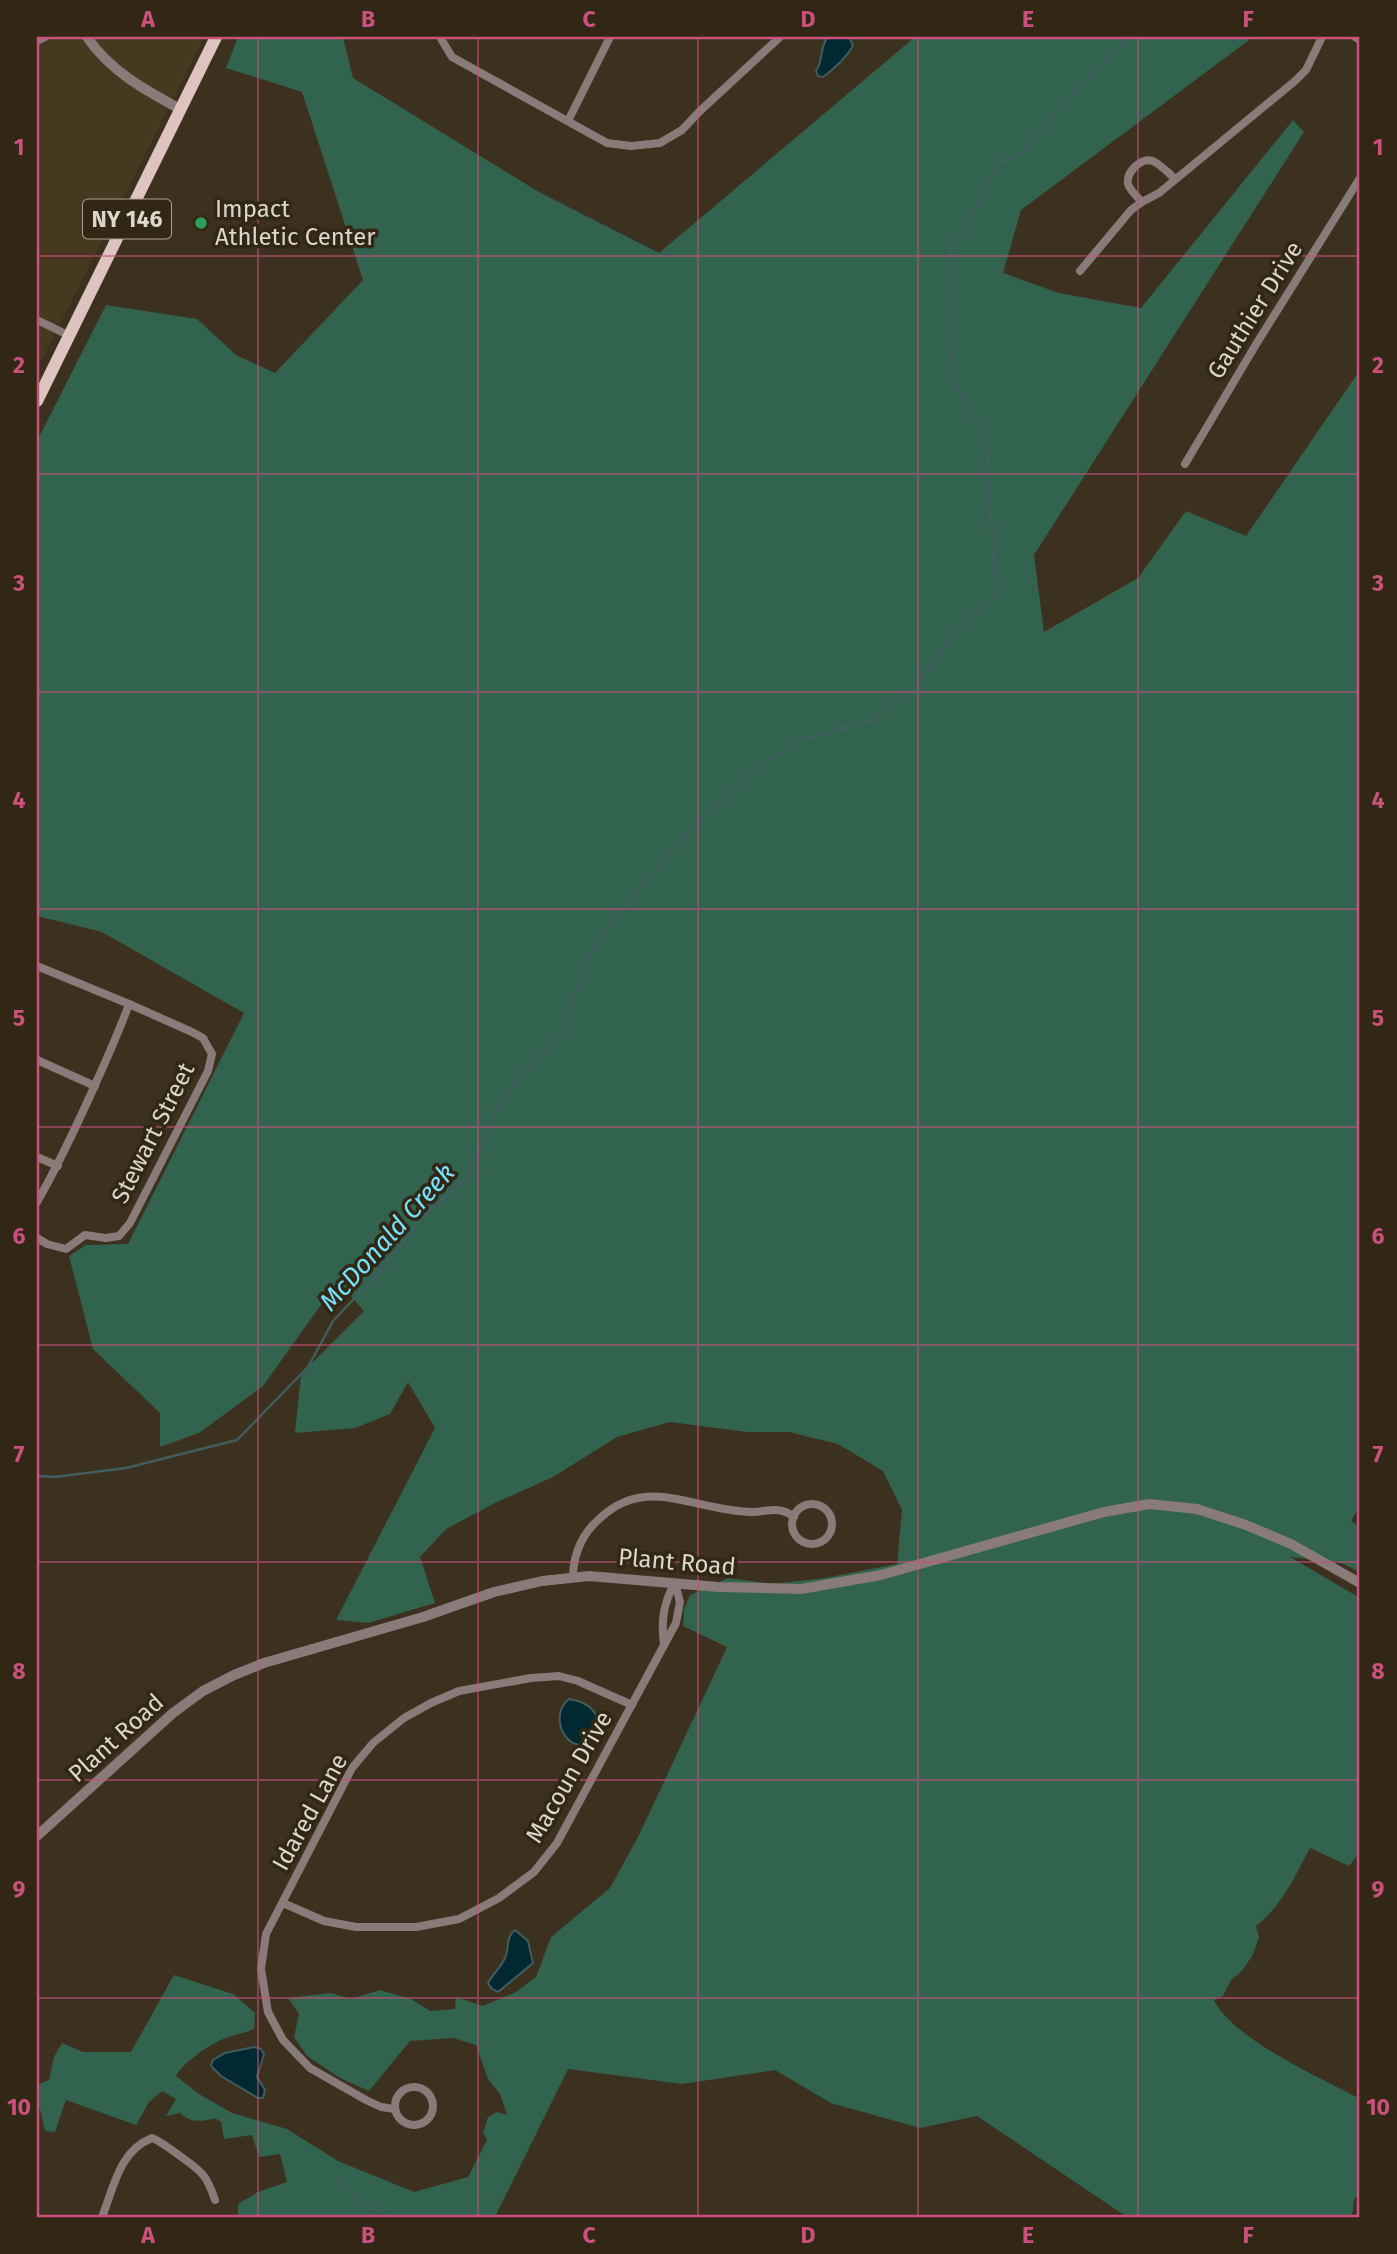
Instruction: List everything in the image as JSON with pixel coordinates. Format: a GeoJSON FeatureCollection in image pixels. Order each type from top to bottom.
{"type":"FeatureCollection","features":[{"type":"Feature","properties":{"kind":"main road","name":"NY 146"},"geometry":{"type":"LineString","coordinates":[[37,401],[216,37]]}},
{"type":"Feature","properties":{"kind":"street"},"geometry":{"type":"LineString","coordinates":[[37,41],[45,37]]}},
{"type":"Feature","properties":{"kind":"street"},"geometry":{"type":"LineString","coordinates":[[87,37],[123,76],[180,109]]}},
{"type":"Feature","properties":{"kind":"street"},"geometry":{"type":"LineString","coordinates":[[440,37],[452,57],[607,143],[631,146],[660,143],[682,130],[700,110],[780,37]]}},
{"type":"Feature","properties":{"kind":"street"},"geometry":{"type":"LineString","coordinates":[[568,121],[610,37]]}},
{"type":"Feature","properties":{"kind":"street"},"geometry":{"type":"LineString","coordinates":[[1080,271],[1131,210],[1159,193],[1295,81],[1306,70],[1322,37]]}},
{"type":"Feature","properties":{"kind":"street"},"geometry":{"type":"LineString","coordinates":[[1355,37],[1360,40]]}},
{"type":"Feature","properties":{"kind":"street"},"geometry":{"type":"LineString","coordinates":[[1142,202],[1128,184],[1129,176],[1139,163],[1146,160],[1154,162],[1175,179]]}},
{"type":"Feature","properties":{"kind":"street","name":"Gauthier Drive"},"geometry":{"type":"LineString","coordinates":[[1185,464],[1360,178]]}},
{"type":"Feature","properties":{"kind":"street"},"geometry":{"type":"LineString","coordinates":[[37,320],[70,336]]}},
{"type":"Feature","properties":{"kind":"street"},"geometry":{"type":"LineString","coordinates":[[37,966],[129,1004],[120,1031],[58,1166],[37,1202]]}},
{"type":"Feature","properties":{"kind":"street","name":"Stewart Street"},"geometry":{"type":"LineString","coordinates":[[37,1238],[66,1250],[85,1235],[106,1238],[119,1236],[130,1223],[208,1071],[212,1054],[203,1038],[129,1004]]}},
{"type":"Feature","properties":{"kind":"street"},"geometry":{"type":"LineString","coordinates":[[37,1060],[95,1086]]}},
{"type":"Feature","properties":{"kind":"street"},"geometry":{"type":"LineString","coordinates":[[37,1157],[58,1166]]}},
{"type":"Feature","properties":{"kind":"street"},"geometry":{"type":"LineString","coordinates":[[573,1578],[576,1556],[590,1528],[619,1504],[640,1496],[671,1497],[751,1512],[779,1509],[794,1517]]}},
{"type":"Feature","properties":{"kind":"street"},"geometry":{"type":"LineString","coordinates":[[815,1504],[827,1511],[831,1517],[831,1530],[824,1540],[806,1543],[800,1540],[793,1530],[794,1517],[802,1507],[815,1504]]}},
{"type":"Feature","properties":{"kind":"street","name":"Plant Road"},"geometry":{"type":"LineString","coordinates":[[37,1836],[173,1713],[204,1691],[234,1675],[264,1663],[423,1617],[494,1592],[542,1581],[589,1576],[761,1590],[802,1589],[881,1575],[1091,1515],[1149,1504],[1197,1508],[1247,1525],[1291,1544],[1360,1583]]}},
{"type":"Feature","properties":{"kind":"street","name":"Macoun Drive"},"geometry":{"type":"LineString","coordinates":[[664,1645],[661,1626],[667,1597],[675,1583]]}},
{"type":"Feature","properties":{"kind":"street","name":"Macoun Drive"},"geometry":{"type":"LineString","coordinates":[[282,1903],[324,1921],[356,1927],[416,1927],[459,1919],[499,1898],[534,1872],[558,1843],[676,1623],[680,1602],[675,1583]]}},
{"type":"Feature","properties":{"kind":"street","name":"Idared Lane"},"geometry":{"type":"LineString","coordinates":[[395,2109],[380,2107],[310,2068],[283,2040],[268,2012],[261,1969],[266,1934],[352,1768],[373,1743],[404,1718],[459,1691],[531,1678],[559,1676],[578,1681],[632,1706]]}},
{"type":"Feature","properties":{"kind":"street","name":"Idared Lane"},"geometry":{"type":"LineString","coordinates":[[412,2087],[423,2089],[433,2104],[430,2116],[420,2124],[413,2125],[401,2120],[395,2109],[397,2097],[406,2088],[412,2087]]}},
{"type":"Feature","properties":{"kind":"street"},"geometry":{"type":"LineString","coordinates":[[102,2217],[128,2155],[135,2147],[152,2138],[161,2141],[196,2168],[209,2184],[215,2200]]}},
{"type":"Feature","properties":{"kind":"shaded area"},"geometry":{"type":"Polygon","coordinates":[[[37,37],[204,37],[37,369],[37,37]]]}},
{"type":"Feature","properties":{"kind":"green space"},"geometry":{"type":"Polygon","coordinates":[[[238,37],[343,37],[353,78],[539,192],[659,253],[915,37],[1253,37],[1021,210],[1003,273],[1059,293],[1141,308],[1293,120],[1304,132],[1034,555],[1044,632],[1138,578],[1186,511],[1246,536],[1360,370],[1360,1505],[1351,1521],[1360,1527],[1360,1572],[1339,1562],[1290,1557],[1360,1598],[1360,1852],[1349,1866],[1310,1848],[1281,1900],[1256,1926],[1259,1938],[1252,1956],[1242,1971],[1231,1980],[1223,1996],[1214,2000],[1239,2029],[1258,2043],[1360,2099],[1360,2193],[1354,2199],[1352,2217],[1127,2217],[977,2116],[920,2128],[831,2103],[775,2070],[682,2084],[568,2069],[495,2217],[238,2217],[238,2204],[258,2192],[287,2182],[280,2154],[259,2157],[252,2135],[224,2139],[221,2122],[215,2118],[196,2121],[180,2113],[166,2116],[176,2099],[162,2091],[149,2102],[136,2125],[66,2100],[55,2132],[45,2131],[37,2105],[37,2085],[49,2080],[54,2057],[62,2043],[83,2052],[131,2052],[174,1975],[233,1994],[255,2013],[254,2029],[216,2042],[196,2055],[179,2071],[176,2076],[199,2094],[232,2113],[287,2129],[338,2161],[414,2192],[468,2177],[487,2140],[483,2133],[488,2117],[497,2112],[507,2115],[500,2094],[488,2079],[476,2045],[453,2038],[410,2041],[369,2091],[340,2078],[307,2056],[294,2037],[299,2014],[288,1998],[331,1993],[351,1999],[380,1990],[411,1999],[430,2011],[455,2009],[456,1997],[483,2006],[516,1992],[536,1977],[551,1937],[610,1888],[639,1835],[727,1647],[683,1626],[684,1609],[690,1595],[728,1578],[773,1584],[825,1578],[897,1564],[902,1510],[883,1471],[838,1444],[789,1432],[747,1432],[670,1422],[617,1437],[553,1477],[446,1529],[420,1557],[435,1603],[368,1623],[336,1620],[435,1428],[408,1382],[390,1414],[355,1428],[295,1433],[301,1374],[364,1311],[338,1281],[263,1386],[199,1433],[160,1447],[160,1413],[93,1349],[69,1256],[86,1245],[128,1244],[244,1013],[102,932],[37,916],[37,441],[106,305],[197,319],[236,355],[275,373],[363,280],[302,92],[226,68],[238,37]]]}},
{"type":"Feature","properties":{"kind":"water"},"geometry":{"type":"Polygon","coordinates":[[[828,37],[849,37],[853,46],[840,63],[823,77],[818,76],[816,71],[828,37]]]}},
{"type":"Feature","properties":{"kind":"water"},"geometry":{"type":"Polygon","coordinates":[[[569,1699],[587,1705],[597,1717],[597,1732],[585,1747],[573,1743],[561,1728],[561,1709],[569,1699]]]}},
{"type":"Feature","properties":{"kind":"water"},"geometry":{"type":"Polygon","coordinates":[[[515,1930],[528,1941],[533,1963],[498,1992],[488,1983],[503,1961],[510,1936],[515,1930]]]}},
{"type":"Feature","properties":{"kind":"water"},"geometry":{"type":"Polygon","coordinates":[[[254,2047],[261,2049],[264,2054],[257,2077],[265,2090],[263,2098],[258,2098],[221,2076],[211,2066],[213,2060],[225,2053],[254,2047]]]}},
{"type":"Feature","properties":{"kind":"waterway","name":"McDonald Creek"},"geometry":{"type":"LineString","coordinates":[[37,1476],[55,1477],[126,1468],[237,1440],[308,1367],[333,1321],[382,1269],[423,1216],[466,1179],[499,1105],[518,1078],[559,1038],[571,1010],[584,962],[681,839],[757,767],[804,739],[872,720],[921,680],[952,635],[995,595],[987,440],[955,384],[949,335],[951,249],[974,215],[982,190],[996,172],[998,162],[1020,155],[1073,93],[1129,37]]}},
{"type":"Feature","properties":{"kind":"waterway"},"geometry":{"type":"LineString","coordinates":[[335,2175],[356,2198],[389,2217]]}},
{"type":"Feature","properties":{"kind":"place","name":"Impact Athletic Center"},"geometry":{"type":"Point","coordinates":[201,223]}}]}
